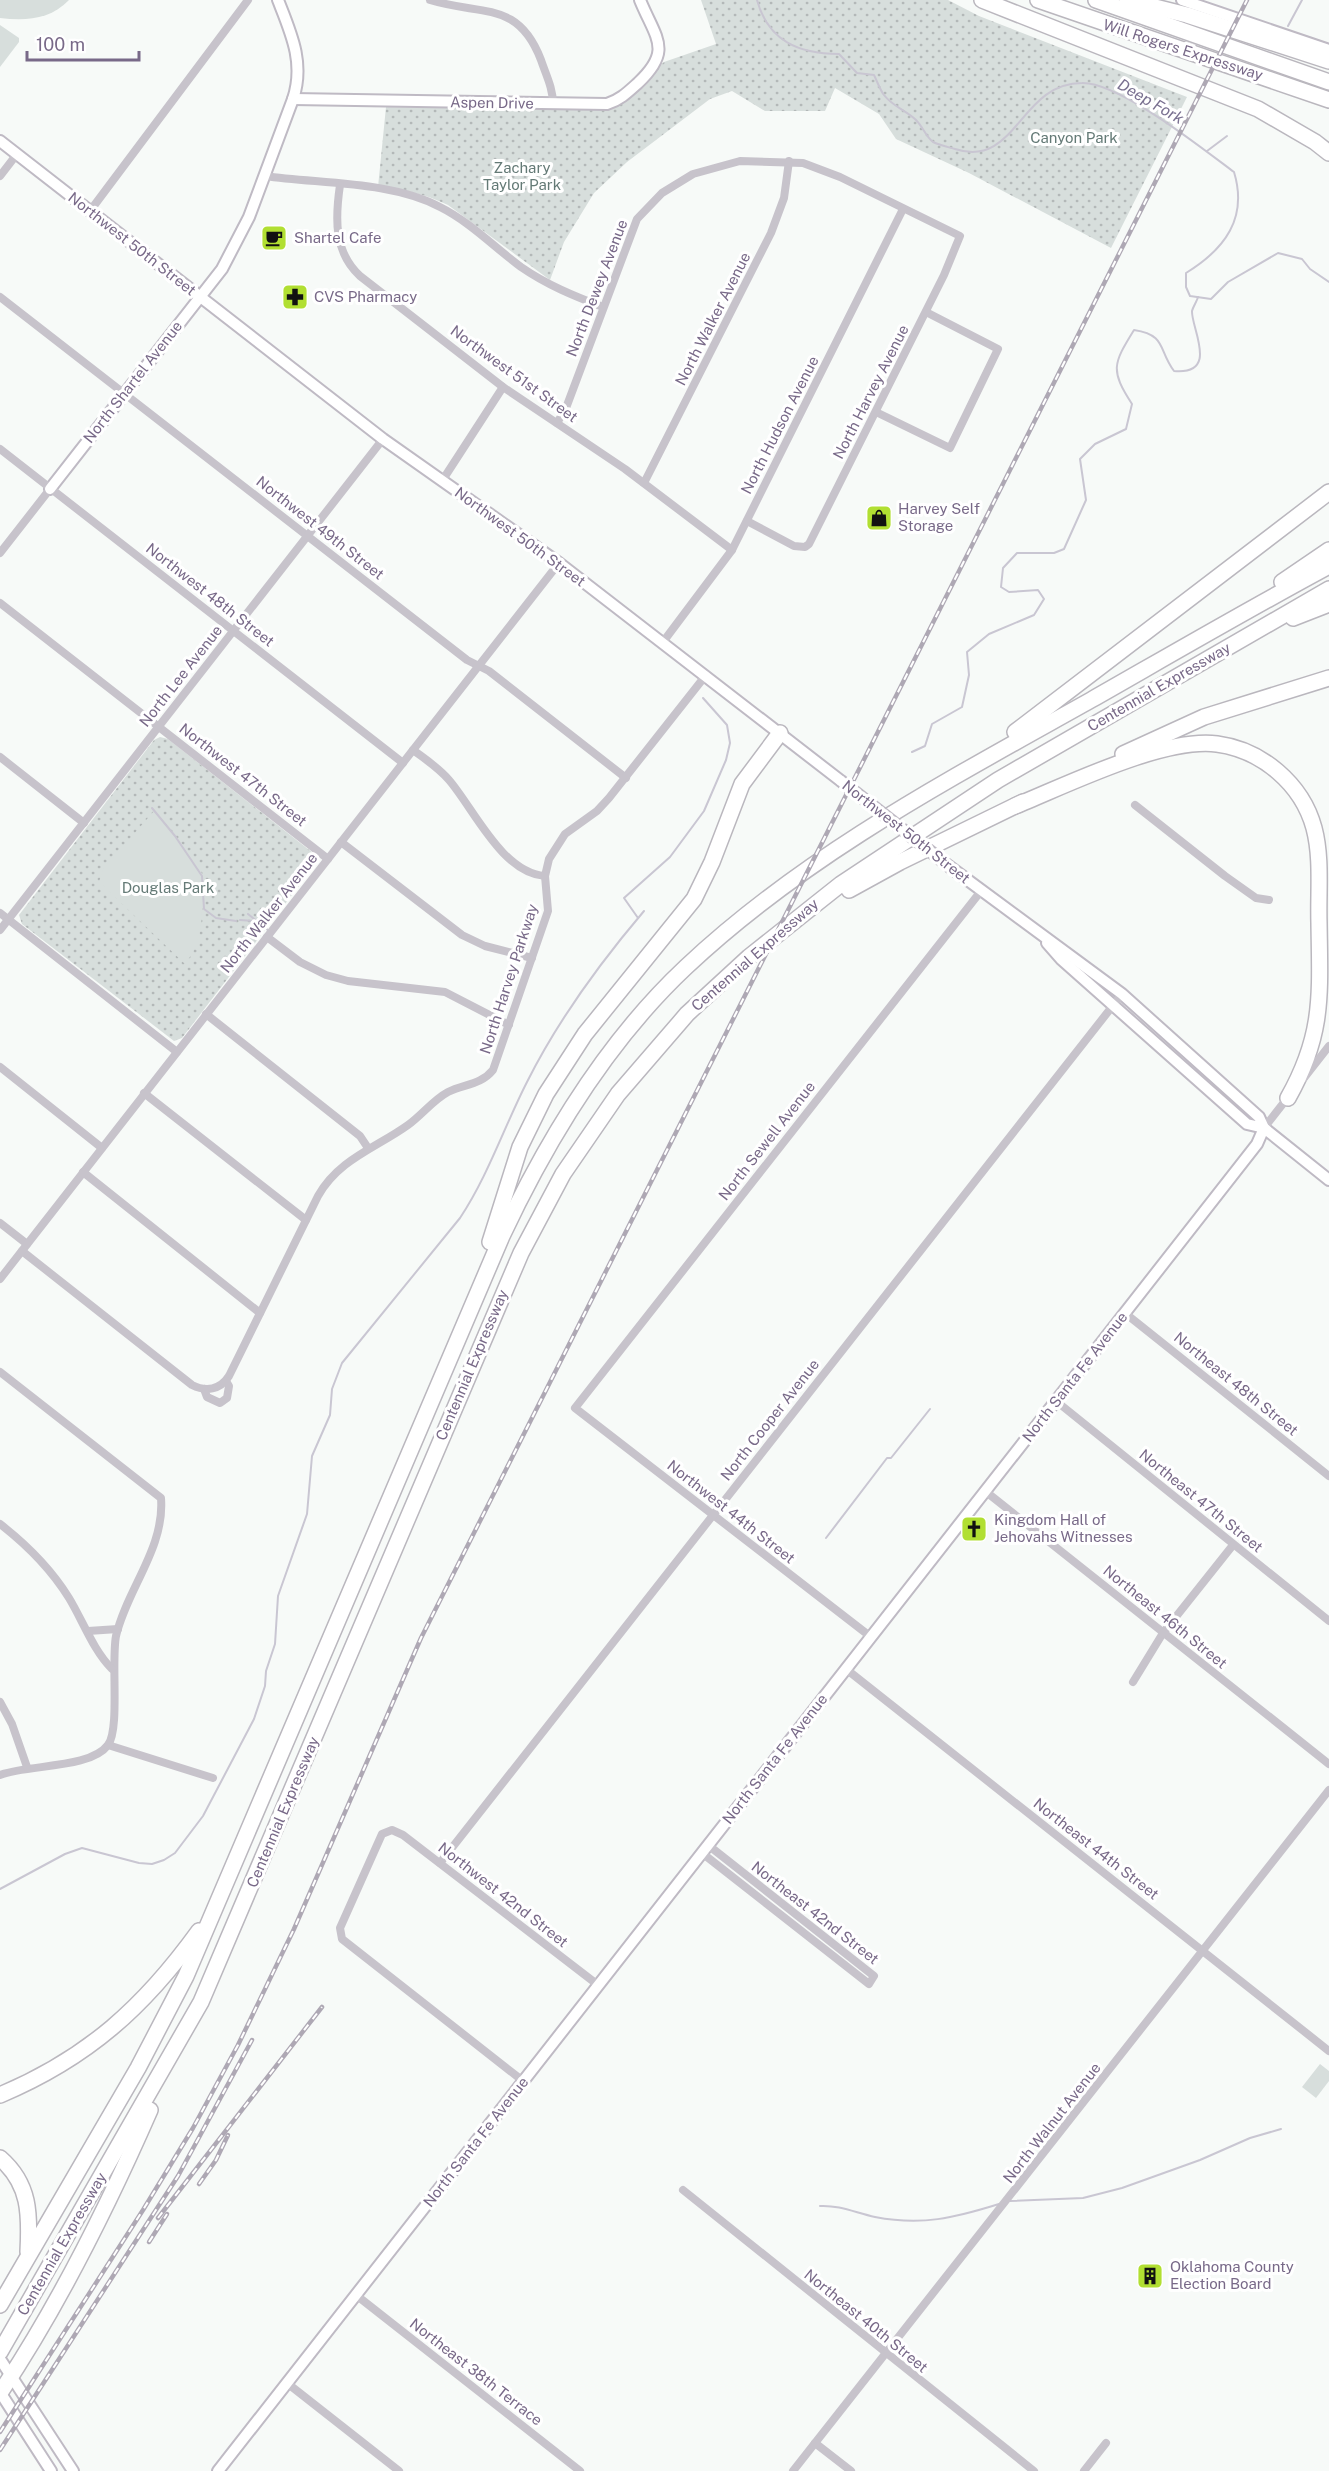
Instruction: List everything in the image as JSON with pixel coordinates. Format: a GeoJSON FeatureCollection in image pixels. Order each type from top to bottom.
{"type":"FeatureCollection","features":[{"type":"Feature","properties":{"kind":"highway"},"geometry":{"type":"LineString","coordinates":[[982,0],[1258,109],[1281,120],[1329,153]]}},
{"type":"Feature","properties":{"kind":"highway","name":"Will Rogers Expressway"},"geometry":{"type":"LineString","coordinates":[[1038,0],[1329,100]]}},
{"type":"Feature","properties":{"kind":"highway","name":"Will Rogers Expressway"},"geometry":{"type":"LineString","coordinates":[[1096,0],[1329,82]]}},
{"type":"Feature","properties":{"kind":"highway"},"geometry":{"type":"LineString","coordinates":[[1126,0],[1187,15],[1329,61]]}},
{"type":"Feature","properties":{"kind":"highway"},"geometry":{"type":"LineString","coordinates":[[1281,120],[1329,166]]}},
{"type":"Feature","properties":{"kind":"highway"},"geometry":{"type":"LineString","coordinates":[[962,773],[1329,492]]}},
{"type":"Feature","properties":{"kind":"highway"},"geometry":{"type":"LineString","coordinates":[[1219,626],[1329,550]]}},
{"type":"Feature","properties":{"kind":"highway"},"geometry":{"type":"LineString","coordinates":[[1219,626],[1329,566]]}},
{"type":"Feature","properties":{"kind":"highway"},"geometry":{"type":"LineString","coordinates":[[1251,634],[1329,589]]}},
{"type":"Feature","properties":{"kind":"highway"},"geometry":{"type":"LineString","coordinates":[[1251,634],[1329,604]]}},
{"type":"Feature","properties":{"kind":"highway","name":"Centennial Expressway"},"geometry":{"type":"LineString","coordinates":[[0,2305],[164,2020],[217,1907],[324,1650],[502,1236],[546,1148],[586,1086],[639,1017],[685,968],[791,879],[834,849],[962,773],[1219,626]]}},
{"type":"Feature","properties":{"kind":"highway","name":"Centennial Expressway"},"geometry":{"type":"LineString","coordinates":[[2,2348],[180,2042],[226,1946],[521,1252],[553,1192],[597,1122],[661,1041],[713,988],[841,884],[998,780],[1251,634]]}},
{"type":"Feature","properties":{"kind":"highway"},"geometry":{"type":"LineString","coordinates":[[789,924],[900,862],[1204,717],[1329,678]]}},
{"type":"Feature","properties":{"kind":"highway"},"geometry":{"type":"LineString","coordinates":[[462,1331],[520,1147],[539,1108],[585,1034],[694,898],[712,861],[742,784],[786,738]]}},
{"type":"Feature","properties":{"kind":"highway"},"geometry":{"type":"LineString","coordinates":[[1015,806],[1148,753],[1194,743],[1220,744],[1246,752],[1269,764],[1287,781],[1308,811],[1316,840],[1320,983],[1319,1020],[1314,1041],[1306,1064],[1287,1098]]}},
{"type":"Feature","properties":{"kind":"highway"},"geometry":{"type":"LineString","coordinates":[[0,2095],[69,2061],[115,2027],[171,1970],[217,1907]]}},
{"type":"Feature","properties":{"kind":"highway"},"geometry":{"type":"LineString","coordinates":[[0,2392],[55,2305],[112,2192],[180,2042]]}},
{"type":"Feature","properties":{"kind":"highway"},"geometry":{"type":"LineString","coordinates":[[0,2158],[21,2182],[28,2204],[27,2258]]}},
{"type":"Feature","properties":{"kind":"main road","name":"North Shartel Avenue"},"geometry":{"type":"LineString","coordinates":[[50,489],[200,297],[236,246],[265,176],[298,80],[297,53],[278,0]]}},
{"type":"Feature","properties":{"kind":"main road","name":"Aspen Drive"},"geometry":{"type":"LineString","coordinates":[[293,99],[596,105],[616,101],[656,64],[660,55],[640,0]]}},
{"type":"Feature","properties":{"kind":"main road"},"geometry":{"type":"LineString","coordinates":[[1182,0],[1329,50]]}},
{"type":"Feature","properties":{"kind":"main road","name":"Northwest 50th Street"},"geometry":{"type":"LineString","coordinates":[[0,141],[383,439],[559,563],[981,891],[1039,934],[1068,951],[1122,994],[1259,1117],[1264,1128]]}},
{"type":"Feature","properties":{"kind":"main road","name":"Northwest 50th Street"},"geometry":{"type":"LineString","coordinates":[[1039,934],[1061,959],[1247,1124],[1264,1128],[1329,1180]]}},
{"type":"Feature","properties":{"kind":"main road","name":"North Santa Fe Avenue"},"geometry":{"type":"LineString","coordinates":[[218,2471],[1257,1144],[1264,1128]]}},
{"type":"Feature","properties":{"kind":"main road"},"geometry":{"type":"LineString","coordinates":[[0,2360],[73,2471]]}},
{"type":"Feature","properties":{"kind":"main road"},"geometry":{"type":"LineString","coordinates":[[0,2392],[51,2471]]}},
{"type":"Feature","properties":{"kind":"street"},"geometry":{"type":"LineString","coordinates":[[90,211],[248,0]]}},
{"type":"Feature","properties":{"kind":"street"},"geometry":{"type":"LineString","coordinates":[[430,0],[498,14],[519,23],[534,40],[553,93],[553,104]]}},
{"type":"Feature","properties":{"kind":"street"},"geometry":{"type":"LineString","coordinates":[[0,176],[17,154]]}},
{"type":"Feature","properties":{"kind":"street","name":"North Dewey Avenue"},"geometry":{"type":"LineString","coordinates":[[557,423],[566,408],[638,219],[662,193],[693,174],[740,161],[789,161],[821,168],[960,236]]}},
{"type":"Feature","properties":{"kind":"street","name":"North Walker Avenue"},"geometry":{"type":"LineString","coordinates":[[644,483],[771,233],[784,198],[789,161]]}},
{"type":"Feature","properties":{"kind":"street"},"geometry":{"type":"LineString","coordinates":[[265,176],[399,192],[442,207],[540,279],[570,295],[603,307]]}},
{"type":"Feature","properties":{"kind":"street","name":"Northwest 51st Street"},"geometry":{"type":"LineString","coordinates":[[340,185],[337,230],[342,249],[353,270],[503,387],[644,483],[732,550]]}},
{"type":"Feature","properties":{"kind":"street","name":"North Hudson Avenue"},"geometry":{"type":"LineString","coordinates":[[663,642],[732,550],[903,209]]}},
{"type":"Feature","properties":{"kind":"street","name":"North Harvey Avenue"},"geometry":{"type":"LineString","coordinates":[[747,521],[795,546],[805,547],[812,540],[926,312],[960,236]]}},
{"type":"Feature","properties":{"kind":"street","name":"Northwest 49th Street"},"geometry":{"type":"LineString","coordinates":[[0,297],[467,660],[489,671],[626,778]]}},
{"type":"Feature","properties":{"kind":"street"},"geometry":{"type":"LineString","coordinates":[[876,412],[950,448],[998,349],[926,312]]}},
{"type":"Feature","properties":{"kind":"street"},"geometry":{"type":"LineString","coordinates":[[442,481],[503,387]]}},
{"type":"Feature","properties":{"kind":"street","name":"North Lee Avenue"},"geometry":{"type":"LineString","coordinates":[[0,930],[383,439]]}},
{"type":"Feature","properties":{"kind":"street","name":"Northwest 48th Street"},"geometry":{"type":"LineString","coordinates":[[0,449],[403,763]]}},
{"type":"Feature","properties":{"kind":"street","name":"North Shartel Avenue"},"geometry":{"type":"LineString","coordinates":[[0,553],[50,489]]}},
{"type":"Feature","properties":{"kind":"street","name":"North Walker Avenue"},"geometry":{"type":"LineString","coordinates":[[0,1279],[559,563]]}},
{"type":"Feature","properties":{"kind":"street","name":"Northwest 47th Street"},"geometry":{"type":"LineString","coordinates":[[0,603],[328,859]]}},
{"type":"Feature","properties":{"kind":"street","name":"North Harvey Parkway"},"geometry":{"type":"LineString","coordinates":[[22,1251],[192,1385],[204,1389],[207,1397],[220,1403],[227,1398],[229,1386],[226,1381],[306,1220],[332,1175],[368,1148],[408,1125],[443,1096],[489,1075],[496,1063],[548,911],[545,876],[549,859],[560,840],[603,805],[706,675]]}},
{"type":"Feature","properties":{"kind":"street"},"geometry":{"type":"LineString","coordinates":[[413,750],[450,781],[509,857],[533,875],[545,876]]}},
{"type":"Feature","properties":{"kind":"street"},"geometry":{"type":"LineString","coordinates":[[0,758],[84,823]]}},
{"type":"Feature","properties":{"kind":"street"},"geometry":{"type":"LineString","coordinates":[[1135,805],[1233,882],[1256,898],[1269,900]]}},
{"type":"Feature","properties":{"kind":"street"},"geometry":{"type":"LineString","coordinates":[[341,842],[462,935],[484,946],[532,958]]}},
{"type":"Feature","properties":{"kind":"street","name":"North Sewell Avenue"},"geometry":{"type":"LineString","coordinates":[[575,1408],[981,891]]}},
{"type":"Feature","properties":{"kind":"street"},"geometry":{"type":"LineString","coordinates":[[0,913],[177,1052]]}},
{"type":"Feature","properties":{"kind":"street"},"geometry":{"type":"LineString","coordinates":[[267,937],[300,962],[326,975],[355,982],[437,990],[454,996],[508,1025]]}},
{"type":"Feature","properties":{"kind":"street","name":"North Cooper Avenue"},"geometry":{"type":"LineString","coordinates":[[440,1863],[1122,994]]}},
{"type":"Feature","properties":{"kind":"street"},"geometry":{"type":"LineString","coordinates":[[206,1014],[360,1136],[368,1148]]}},
{"type":"Feature","properties":{"kind":"street","name":"North Santa Fe Avenue"},"geometry":{"type":"LineString","coordinates":[[1264,1128],[1329,1046]]}},
{"type":"Feature","properties":{"kind":"street"},"geometry":{"type":"LineString","coordinates":[[0,1067],[102,1148]]}},
{"type":"Feature","properties":{"kind":"street"},"geometry":{"type":"LineString","coordinates":[[144,1093],[306,1220]]}},
{"type":"Feature","properties":{"kind":"street"},"geometry":{"type":"LineString","coordinates":[[83,1172],[260,1313]]}},
{"type":"Feature","properties":{"kind":"street"},"geometry":{"type":"LineString","coordinates":[[0,1223],[27,1244]]}},
{"type":"Feature","properties":{"kind":"street","name":"Northeast 48th Street"},"geometry":{"type":"LineString","coordinates":[[1125,1312],[1329,1476]]}},
{"type":"Feature","properties":{"kind":"street"},"geometry":{"type":"LineString","coordinates":[[0,1372],[161,1498],[162,1513],[158,1533],[118,1629],[112,1670],[115,1727],[108,1745],[86,1759],[27,1767],[0,1775]]}},
{"type":"Feature","properties":{"kind":"street"},"geometry":{"type":"LineString","coordinates":[[204,1389],[218,1387],[226,1381]]}},
{"type":"Feature","properties":{"kind":"street","name":"Northeast 47th Street"},"geometry":{"type":"LineString","coordinates":[[1056,1401],[1329,1621]]}},
{"type":"Feature","properties":{"kind":"street","name":"Northwest 44th Street"},"geometry":{"type":"LineString","coordinates":[[575,1408],[871,1637]]}},
{"type":"Feature","properties":{"kind":"street","name":"Northeast 46th Street"},"geometry":{"type":"LineString","coordinates":[[985,1491],[1162,1634],[1329,1764]]}},
{"type":"Feature","properties":{"kind":"street"},"geometry":{"type":"LineString","coordinates":[[0,1524],[48,1567],[88,1631],[103,1660],[112,1670]]}},
{"type":"Feature","properties":{"kind":"street"},"geometry":{"type":"LineString","coordinates":[[1133,1682],[1162,1634],[1233,1545]]}},
{"type":"Feature","properties":{"kind":"street"},"geometry":{"type":"LineString","coordinates":[[88,1631],[118,1629]]}},
{"type":"Feature","properties":{"kind":"street","name":"Northeast 44th Street"},"geometry":{"type":"LineString","coordinates":[[846,1669],[1329,2051]]}},
{"type":"Feature","properties":{"kind":"street"},"geometry":{"type":"LineString","coordinates":[[0,1702],[12,1724],[27,1767]]}},
{"type":"Feature","properties":{"kind":"street"},"geometry":{"type":"LineString","coordinates":[[108,1745],[213,1778]]}},
{"type":"Feature","properties":{"kind":"street","name":"North Walnut Avenue"},"geometry":{"type":"LineString","coordinates":[[794,2471],[1329,1790]]}},
{"type":"Feature","properties":{"kind":"street","name":"Northwest 42nd Street"},"geometry":{"type":"LineString","coordinates":[[523,2081],[346,1944],[341,1937],[340,1928],[382,1834],[389,1830],[399,1831],[598,1985]]}},
{"type":"Feature","properties":{"kind":"street","name":"Northeast 42nd Street"},"geometry":{"type":"LineString","coordinates":[[705,1849],[874,1976],[869,1984],[705,1849]]}},
{"type":"Feature","properties":{"kind":"street","name":"Northeast 40th Street"},"geometry":{"type":"LineString","coordinates":[[683,2190],[886,2355],[1034,2471]]}},
{"type":"Feature","properties":{"kind":"street","name":"Northeast 38th Terrace"},"geometry":{"type":"LineString","coordinates":[[356,2295],[580,2471]]}},
{"type":"Feature","properties":{"kind":"street"},"geometry":{"type":"LineString","coordinates":[[286,2383],[399,2471]]}},
{"type":"Feature","properties":{"kind":"street"},"geometry":{"type":"LineString","coordinates":[[815,2443],[851,2471]]}},
{"type":"Feature","properties":{"kind":"street"},"geometry":{"type":"LineString","coordinates":[[1084,2471],[1106,2443]]}},
{"type":"Feature","properties":{"kind":"green space"},"geometry":{"type":"Polygon","coordinates":[[[0,0],[69,0],[54,12],[37,18],[19,19],[0,18],[0,0]]]}},
{"type":"Feature","properties":{"kind":"green space","name":"Canyon Park"},"geometry":{"type":"Polygon","coordinates":[[[701,0],[948,0],[979,16],[1187,97],[1111,248],[969,173],[896,139],[879,114],[835,88],[825,111],[765,111],[732,91],[710,99],[627,162],[594,193],[564,242],[550,280],[448,205],[414,193],[378,187],[386,107],[601,110],[615,107],[664,62],[716,44],[701,0]]]}},
{"type":"Feature","properties":{"kind":"green space"},"geometry":{"type":"Polygon","coordinates":[[[0,25],[19,38],[19,42],[0,67],[0,25]]]}},
{"type":"Feature","properties":{"kind":"green space","name":"Douglas Park"},"geometry":{"type":"Polygon","coordinates":[[[160,737],[168,739],[313,853],[318,861],[182,1038],[174,1041],[22,924],[19,915],[154,740],[160,737]]]}},
{"type":"Feature","properties":{"kind":"green space"},"geometry":{"type":"Polygon","coordinates":[[[154,811],[192,856],[205,884],[200,933],[196,946],[185,964],[99,882],[103,869],[154,811]]]}},
{"type":"Feature","properties":{"kind":"green space"},"geometry":{"type":"Polygon","coordinates":[[[1320,2064],[1329,2071],[1329,2081],[1316,2098],[1302,2087],[1320,2064]]]}},
{"type":"Feature","properties":{"kind":"waterway","name":"Deep Fork"},"geometry":{"type":"LineString","coordinates":[[757,0],[762,14],[777,35],[798,48],[839,54],[857,73],[874,75],[887,99],[916,120],[933,142],[955,149],[976,152],[992,147],[1006,137],[1044,96],[1061,87],[1082,83],[1117,93],[1160,118],[1234,172],[1238,189],[1235,218],[1222,243],[1212,254],[1186,273],[1186,287],[1190,296],[1211,299],[1228,282],[1278,253],[1302,259],[1310,269],[1329,282]]}},
{"type":"Feature","properties":{"kind":"waterway"},"geometry":{"type":"LineString","coordinates":[[1288,26],[1302,0]]}},
{"type":"Feature","properties":{"kind":"waterway"},"geometry":{"type":"LineString","coordinates":[[1207,151],[1227,136]]}},
{"type":"Feature","properties":{"kind":"waterway"},"geometry":{"type":"LineString","coordinates":[[912,752],[925,746],[932,724],[962,707],[969,675],[967,652],[989,634],[1034,615],[1044,599],[1038,590],[1009,592],[1001,587],[1003,568],[1017,553],[1054,553],[1064,549],[1086,500],[1080,459],[1095,444],[1126,429],[1132,404],[1120,383],[1117,367],[1118,359],[1134,330],[1145,332],[1157,340],[1174,371],[1188,370],[1196,366],[1200,358],[1200,349],[1192,311],[1198,297]]}},
{"type":"Feature","properties":{"kind":"waterway"},"geometry":{"type":"LineString","coordinates":[[638,918],[624,898],[670,857],[704,811],[726,760],[730,743],[727,725],[703,698]]}},
{"type":"Feature","properties":{"kind":"waterway"},"geometry":{"type":"LineString","coordinates":[[152,808],[175,836],[202,876],[204,909],[216,918],[236,921]]}},
{"type":"Feature","properties":{"kind":"waterway"},"geometry":{"type":"LineString","coordinates":[[0,1889],[65,1854],[82,1848],[139,1863],[152,1864],[164,1860],[175,1853],[203,1816],[254,1719],[265,1686],[266,1671],[275,1644],[278,1596],[307,1514],[312,1456],[330,1415],[332,1389],[342,1363],[460,1218],[479,1185],[527,1082],[552,1037],[595,972],[644,911]]}},
{"type":"Feature","properties":{"kind":"waterway"},"geometry":{"type":"LineString","coordinates":[[248,914],[269,931]]}},
{"type":"Feature","properties":{"kind":"waterway"},"geometry":{"type":"LineString","coordinates":[[240,920],[254,921]]}},
{"type":"Feature","properties":{"kind":"waterway"},"geometry":{"type":"LineString","coordinates":[[826,1538],[887,1458],[891,1458],[930,1409]]}},
{"type":"Feature","properties":{"kind":"waterway"},"geometry":{"type":"LineString","coordinates":[[1010,2201],[1083,2198],[1122,2188],[1200,2160],[1250,2138],[1281,2129]]}},
{"type":"Feature","properties":{"kind":"waterway"},"geometry":{"type":"LineString","coordinates":[[820,2206],[841,2208],[892,2220],[923,2221],[952,2217],[999,2204]]}},
{"type":"Feature","properties":{"kind":"railway"},"geometry":{"type":"LineString","coordinates":[[0,2432],[143,2210],[193,2128],[238,2045],[294,1929],[421,1638],[1247,0]]}},
{"type":"Feature","properties":{"kind":"railway"},"geometry":{"type":"LineString","coordinates":[[158,2218],[322,2007]]}},
{"type":"Feature","properties":{"kind":"railway"},"geometry":{"type":"LineString","coordinates":[[0,2450],[178,2176],[252,2040]]}},
{"type":"Feature","properties":{"kind":"railway"},"geometry":{"type":"LineString","coordinates":[[199,2184],[216,2160],[228,2135]]}},
{"type":"Feature","properties":{"kind":"railway"},"geometry":{"type":"LineString","coordinates":[[149,2242],[167,2214]]}},
{"type":"Feature","properties":{"kind":"place","name":"Shartel Cafe"},"geometry":{"type":"Point","coordinates":[274,238]}},
{"type":"Feature","properties":{"kind":"place","name":"CVS Pharmacy"},"geometry":{"type":"Point","coordinates":[295,297]}},
{"type":"Feature","properties":{"kind":"place","name":"Harvey Self Storage"},"geometry":{"type":"Point","coordinates":[879,518]}},
{"type":"Feature","properties":{"kind":"place","name":"Kingdom Hall of Jehovahs Witnesses"},"geometry":{"type":"Point","coordinates":[974,1529]}},
{"type":"Feature","properties":{"kind":"place","name":"Oklahoma County Election Board"},"geometry":{"type":"Point","coordinates":[1150,2276]}},
{"type":"Feature","properties":{"kind":"park label","name":"Zachary Taylor Park"},"geometry":{"type":"Point","coordinates":[522,176]}}]}
